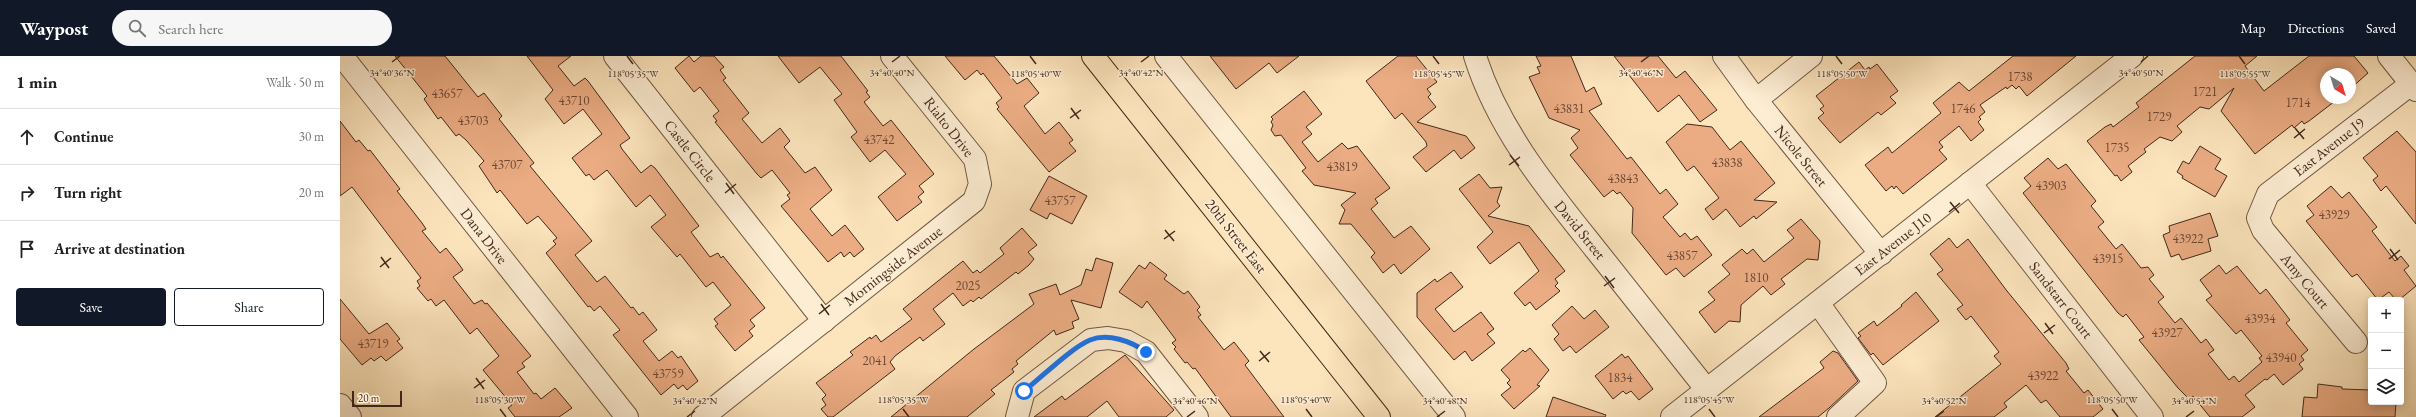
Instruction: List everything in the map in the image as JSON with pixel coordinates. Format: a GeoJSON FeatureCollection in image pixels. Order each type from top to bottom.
{"type":"FeatureCollection","features":[{"type":"Feature","properties":{"kind":"main road","name":"20th Street East"},"geometry":{"type":"LineString","coordinates":[[1093,56],[1379,417]]}},
{"type":"Feature","properties":{"kind":"street","name":"Dana Drive"},"geometry":{"type":"LineString","coordinates":[[342,56],[627,417]]}},
{"type":"Feature","properties":{"kind":"street","name":"Castle Circle"},"geometry":{"type":"LineString","coordinates":[[615,56],[824,321]]}},
{"type":"Feature","properties":{"kind":"street","name":"Rialto Drive"},"geometry":{"type":"LineString","coordinates":[[892,56],[975,159],[980,184]]}},
{"type":"Feature","properties":{"kind":"street"},"geometry":{"type":"LineString","coordinates":[[1166,56],[1454,417]]}},
{"type":"Feature","properties":{"kind":"street","name":"David Street"},"geometry":{"type":"LineString","coordinates":[[1475,56],[1479,70],[1506,126],[1538,177],[1707,390]]}},
{"type":"Feature","properties":{"kind":"street","name":"Nicole Street"},"geometry":{"type":"LineString","coordinates":[[1724,56],[1756,100],[1880,254]]}},
{"type":"Feature","properties":{"kind":"street"},"geometry":{"type":"LineString","coordinates":[[1756,100],[1811,56]]}},
{"type":"Feature","properties":{"kind":"street","name":"East Avenue J10"},"geometry":{"type":"LineString","coordinates":[[1672,417],[2132,56]]}},
{"type":"Feature","properties":{"kind":"street"},"geometry":{"type":"LineString","coordinates":[[2390,56],[2414,87]]}},
{"type":"Feature","properties":{"kind":"street","name":"East Avenue J9"},"geometry":{"type":"LineString","coordinates":[[2258,218],[2268,194],[2414,87]]}},
{"type":"Feature","properties":{"kind":"street","name":"Sandstarr Court"},"geometry":{"type":"LineString","coordinates":[[1970,183],[2152,417]]}},
{"type":"Feature","properties":{"kind":"street","name":"Morningside Avenue"},"geometry":{"type":"LineString","coordinates":[[703,417],[974,201],[980,184]]}},
{"type":"Feature","properties":{"kind":"street","name":"Amy Court"},"geometry":{"type":"LineString","coordinates":[[2258,218],[2263,230],[2356,342]]}},
{"type":"Feature","properties":{"kind":"street"},"geometry":{"type":"LineString","coordinates":[[1818,303],[1874,383],[1838,417]]}},
{"type":"Feature","properties":{"kind":"street"},"geometry":{"type":"LineString","coordinates":[[1017,417],[1024,391],[1091,340],[1108,338],[1126,341],[1146,352],[1197,417]]}},
{"type":"Feature","properties":{"kind":"street"},"geometry":{"type":"LineString","coordinates":[[340,405],[350,417]]}},
{"type":"Feature","properties":{"kind":"building"},"geometry":{"type":"Polygon","coordinates":[[[395,56],[445,56],[478,97],[484,93],[502,116],[499,119],[534,163],[530,166],[592,241],[575,255],[597,282],[605,276],[631,308],[633,307],[639,315],[643,312],[657,330],[643,341],[659,361],[672,351],[678,358],[681,356],[698,381],[687,390],[683,385],[678,389],[674,384],[661,395],[613,335],[620,330],[600,306],[594,311],[590,306],[588,307],[546,253],[556,244],[553,241],[557,238],[538,216],[527,224],[500,190],[497,193],[479,166],[484,161],[466,140],[459,134],[456,136],[441,117],[438,119],[424,99],[427,96],[395,56]]]}},
{"type":"Feature","properties":{"kind":"building"},"geometry":{"type":"Polygon","coordinates":[[[527,56],[571,56],[558,66],[574,86],[585,78],[588,81],[630,138],[620,145],[622,149],[641,173],[651,165],[655,168],[699,226],[691,232],[710,257],[718,253],[721,258],[723,256],[765,308],[750,320],[755,326],[749,331],[753,336],[735,351],[715,326],[718,324],[714,319],[731,305],[713,282],[706,287],[680,254],[677,257],[651,227],[666,215],[650,195],[636,207],[607,170],[594,180],[589,174],[586,176],[572,158],[602,134],[583,109],[564,124],[545,99],[553,90],[527,56]]]}},
{"type":"Feature","properties":{"kind":"building"},"geometry":{"type":"Polygon","coordinates":[[[689,56],[694,62],[701,56],[714,56],[724,67],[720,70],[726,78],[723,80],[749,113],[742,119],[762,143],[780,128],[790,141],[784,147],[805,173],[815,167],[832,190],[810,209],[832,236],[845,225],[864,249],[854,257],[850,252],[844,257],[841,252],[828,262],[781,206],[790,199],[787,195],[790,193],[772,170],[761,178],[757,174],[715,122],[717,121],[713,116],[719,111],[700,87],[694,92],[675,68],[689,56]]]}},
{"type":"Feature","properties":{"kind":"building"},"geometry":{"type":"Polygon","coordinates":[[[778,56],[841,56],[868,91],[866,92],[870,97],[864,102],[883,126],[891,120],[934,174],[919,186],[924,192],[918,197],[922,202],[897,221],[878,197],[906,174],[885,150],[870,162],[851,137],[857,132],[834,100],[842,94],[820,67],[799,83],[778,56]]]}},
{"type":"Feature","properties":{"kind":"building"},"geometry":{"type":"Polygon","coordinates":[[[945,56],[994,56],[1017,84],[1027,78],[1039,93],[1024,106],[1045,134],[1059,122],[1073,140],[1069,143],[1076,151],[1049,172],[997,109],[999,107],[996,103],[1002,98],[983,73],[981,75],[977,70],[965,80],[945,56]]]}},
{"type":"Feature","properties":{"kind":"building"},"geometry":{"type":"Polygon","coordinates":[[[1210,56],[1299,56],[1277,73],[1269,63],[1236,89],[1210,56]]]}},
{"type":"Feature","properties":{"kind":"building"},"geometry":{"type":"Polygon","coordinates":[[[1398,56],[1416,56],[1437,82],[1427,89],[1431,94],[1428,97],[1436,107],[1417,122],[1466,136],[1475,148],[1461,159],[1454,150],[1426,172],[1413,157],[1427,146],[1426,142],[1402,113],[1395,119],[1366,81],[1398,56]]]}},
{"type":"Feature","properties":{"kind":"building"},"geometry":{"type":"Polygon","coordinates":[[[1536,56],[1571,56],[1586,92],[1594,87],[1602,104],[1589,111],[1627,159],[1631,157],[1660,194],[1666,189],[1678,204],[1663,217],[1680,237],[1685,233],[1691,240],[1697,236],[1712,255],[1684,277],[1676,268],[1666,275],[1632,233],[1633,208],[1620,192],[1617,194],[1613,190],[1604,197],[1570,155],[1578,148],[1571,138],[1580,130],[1549,118],[1529,77],[1540,73],[1537,67],[1541,66],[1536,56]]]}},
{"type":"Feature","properties":{"kind":"building"},"geometry":{"type":"Polygon","coordinates":[[[1614,56],[1658,56],[1676,78],[1685,71],[1717,110],[1700,122],[1679,95],[1658,112],[1614,56]]]}},
{"type":"Feature","properties":{"kind":"building"},"geometry":{"type":"Polygon","coordinates":[[[2013,56],[2076,56],[2027,96],[2019,86],[2016,89],[2012,85],[2007,89],[2006,87],[1980,105],[1985,112],[1979,117],[1981,119],[1978,122],[1984,130],[1971,141],[1959,126],[1939,142],[1943,147],[1939,150],[1947,159],[1903,194],[1896,186],[1894,189],[1892,186],[1886,191],[1865,165],[1888,147],[1892,153],[1941,113],[1933,103],[1959,82],[1969,91],[2013,56]]]}},
{"type":"Feature","properties":{"kind":"building"},"geometry":{"type":"Polygon","coordinates":[[[2195,56],[2257,56],[2245,66],[2264,91],[2309,56],[2354,56],[2368,73],[2356,84],[2356,68],[2320,68],[2320,104],[2331,104],[2304,124],[2302,121],[2294,128],[2292,125],[2255,154],[2221,111],[2234,88],[2209,109],[2200,107],[2177,126],[2182,132],[2172,141],[2160,137],[2144,149],[2146,152],[2128,166],[2132,172],[2121,181],[2117,175],[2115,176],[2087,141],[2105,127],[2111,124],[2113,127],[2139,107],[2136,103],[2195,56]]]}},
{"type":"Feature","properties":{"kind":"building"},"geometry":{"type":"Polygon","coordinates":[[[1859,62],[1865,70],[1869,67],[1870,69],[1877,64],[1898,91],[1890,97],[1896,103],[1881,115],[1878,112],[1840,143],[1818,118],[1824,113],[1820,109],[1824,106],[1816,96],[1859,62]]]}},
{"type":"Feature","properties":{"kind":"building"},"geometry":{"type":"Polygon","coordinates":[[[1304,91],[1322,114],[1306,127],[1312,134],[1302,142],[1318,162],[1342,143],[1348,149],[1357,146],[1390,188],[1375,199],[1378,203],[1371,209],[1394,238],[1411,226],[1430,249],[1401,274],[1394,264],[1383,273],[1371,257],[1375,253],[1351,224],[1339,224],[1345,210],[1341,205],[1356,193],[1314,185],[1302,171],[1306,168],[1281,135],[1275,136],[1271,130],[1273,125],[1271,122],[1273,119],[1271,117],[1304,91]]]}},
{"type":"Feature","properties":{"kind":"building"},"geometry":{"type":"Polygon","coordinates":[[[340,121],[356,142],[359,140],[368,151],[370,150],[400,189],[397,191],[426,229],[422,231],[440,253],[446,248],[458,263],[463,270],[453,277],[474,304],[482,300],[485,304],[487,303],[531,356],[522,363],[525,367],[517,372],[534,394],[536,393],[541,399],[555,388],[572,408],[559,417],[515,417],[508,408],[512,405],[483,370],[499,356],[477,328],[470,334],[444,300],[436,306],[431,299],[428,301],[417,288],[420,286],[417,281],[421,278],[352,187],[340,196],[340,121]]]}},
{"type":"Feature","properties":{"kind":"building"},"geometry":{"type":"Polygon","coordinates":[[[1687,124],[1712,127],[1730,150],[1741,141],[1775,183],[1754,200],[1777,202],[1756,219],[1754,216],[1740,227],[1726,209],[1713,220],[1705,209],[1719,198],[1694,166],[1687,171],[1666,142],[1687,124]]]}},
{"type":"Feature","properties":{"kind":"building"},"geometry":{"type":"Polygon","coordinates":[[[2397,131],[2416,152],[2416,224],[2386,186],[2381,191],[2373,180],[2378,176],[2363,158],[2397,131]]]}},
{"type":"Feature","properties":{"kind":"building"},"geometry":{"type":"Polygon","coordinates":[[[2200,146],[2221,159],[2215,169],[2227,176],[2215,197],[2182,178],[2183,176],[2177,172],[2183,161],[2189,164],[2200,146]]]}},
{"type":"Feature","properties":{"kind":"building"},"geometry":{"type":"Polygon","coordinates":[[[2048,158],[2058,169],[2066,164],[2096,201],[2091,206],[2104,222],[2098,227],[2116,249],[2122,244],[2141,268],[2148,267],[2154,275],[2149,279],[2164,297],[2158,302],[2175,323],[2181,318],[2201,343],[2206,339],[2214,350],[2208,354],[2229,380],[2234,376],[2239,382],[2262,362],[2259,358],[2262,356],[2241,330],[2236,334],[2206,300],[2212,296],[2200,280],[2219,265],[2226,274],[2237,266],[2260,294],[2266,289],[2290,320],[2286,323],[2308,350],[2301,356],[2304,360],[2299,364],[2303,369],[2283,385],[2274,374],[2267,380],[2265,379],[2245,395],[2255,407],[2242,417],[2210,417],[2193,396],[2189,399],[2178,388],[2139,340],[2144,337],[2126,314],[2123,317],[2118,313],[2023,193],[2031,186],[2024,178],[2048,158]]]}},
{"type":"Feature","properties":{"kind":"building"},"geometry":{"type":"Polygon","coordinates":[[[1479,174],[1490,188],[1502,187],[1497,202],[1500,206],[1488,216],[1529,226],[1565,271],[1555,279],[1558,283],[1555,286],[1560,291],[1536,310],[1530,302],[1525,306],[1514,293],[1539,271],[1519,242],[1490,264],[1477,247],[1493,232],[1459,189],[1479,174]]]}},
{"type":"Feature","properties":{"kind":"building"},"geometry":{"type":"Polygon","coordinates":[[[1049,176],[1087,196],[1072,224],[1050,213],[1047,219],[1030,210],[1049,176]]]}},
{"type":"Feature","properties":{"kind":"building"},"geometry":{"type":"Polygon","coordinates":[[[2331,186],[2342,198],[2349,192],[2377,227],[2372,231],[2395,261],[2401,256],[2409,266],[2404,270],[2416,286],[2403,297],[2393,297],[2389,292],[2382,297],[2376,297],[2357,274],[2352,277],[2306,221],[2314,215],[2307,206],[2331,186]]]}},
{"type":"Feature","properties":{"kind":"building"},"geometry":{"type":"Polygon","coordinates":[[[2210,213],[2218,236],[2208,239],[2211,251],[2182,260],[2179,254],[2171,257],[2163,235],[2170,232],[2169,226],[2210,213]]]}},
{"type":"Feature","properties":{"kind":"building"},"geometry":{"type":"Polygon","coordinates":[[[1801,219],[1820,241],[1818,260],[1807,259],[1781,279],[1785,284],[1771,295],[1763,286],[1741,305],[1740,322],[1729,321],[1715,333],[1699,312],[1715,300],[1708,292],[1730,274],[1722,265],[1742,249],[1747,254],[1753,249],[1764,262],[1794,238],[1787,230],[1801,219]]]}},
{"type":"Feature","properties":{"kind":"building"},"geometry":{"type":"Polygon","coordinates":[[[1022,228],[1037,245],[1028,252],[1034,259],[1029,265],[1018,274],[1016,272],[981,299],[979,297],[973,302],[971,300],[963,306],[953,293],[933,309],[945,324],[923,341],[920,337],[895,356],[890,362],[895,369],[833,417],[828,417],[821,409],[826,405],[822,399],[826,395],[816,383],[853,355],[850,352],[870,337],[871,339],[876,335],[881,342],[912,319],[903,309],[963,261],[973,273],[977,270],[980,273],[1004,254],[1000,248],[1022,228]]]}},
{"type":"Feature","properties":{"kind":"building"},"geometry":{"type":"Polygon","coordinates":[[[1949,238],[1957,248],[1968,239],[2007,291],[2066,363],[2069,369],[2066,371],[2084,393],[2088,390],[2103,409],[2093,417],[2060,417],[2046,400],[2041,403],[2026,385],[2004,403],[2007,407],[1994,417],[1935,417],[2001,364],[1994,356],[1999,352],[1971,316],[1966,320],[1957,309],[1963,305],[1937,274],[1943,270],[1930,254],[1949,238]]]}},
{"type":"Feature","properties":{"kind":"building"},"geometry":{"type":"Polygon","coordinates":[[[1096,258],[1113,263],[1101,308],[1071,300],[1079,319],[1072,322],[1074,328],[1056,335],[1054,330],[1016,361],[1018,364],[1012,369],[1014,372],[991,390],[995,394],[967,417],[891,417],[974,349],[1034,304],[1029,294],[1056,284],[1060,295],[1081,285],[1086,269],[1092,271],[1096,258]]]}},
{"type":"Feature","properties":{"kind":"building"},"geometry":{"type":"Polygon","coordinates":[[[1150,262],[1167,275],[1164,279],[1184,294],[1188,291],[1200,307],[1197,310],[1201,315],[1198,317],[1224,350],[1234,342],[1249,361],[1245,365],[1284,417],[1231,417],[1195,368],[1193,369],[1187,362],[1185,363],[1174,349],[1176,347],[1172,343],[1176,340],[1147,301],[1142,308],[1119,292],[1139,265],[1145,269],[1150,262]]]}},
{"type":"Feature","properties":{"kind":"building"},"geometry":{"type":"Polygon","coordinates":[[[1451,272],[1463,287],[1435,309],[1454,332],[1481,312],[1494,329],[1487,334],[1495,343],[1472,361],[1465,351],[1454,360],[1417,317],[1417,293],[1435,279],[1437,282],[1451,272]]]}},
{"type":"Feature","properties":{"kind":"building"},"geometry":{"type":"Polygon","coordinates":[[[1916,292],[1939,321],[1883,365],[1873,353],[1871,355],[1858,338],[1861,336],[1858,333],[1874,321],[1877,326],[1902,306],[1901,305],[1916,292]]]}},
{"type":"Feature","properties":{"kind":"building"},"geometry":{"type":"Polygon","coordinates":[[[340,299],[369,334],[387,323],[400,339],[397,341],[403,348],[386,361],[381,356],[374,361],[371,358],[362,365],[340,339],[340,299]]]}},
{"type":"Feature","properties":{"kind":"building"},"geometry":{"type":"Polygon","coordinates":[[[1572,306],[1584,319],[1595,310],[1609,327],[1576,353],[1570,346],[1563,351],[1554,339],[1559,334],[1552,325],[1572,306]]]}},
{"type":"Feature","properties":{"kind":"building"},"geometry":{"type":"Polygon","coordinates":[[[1530,348],[1549,370],[1537,385],[1540,386],[1514,409],[1501,395],[1511,387],[1507,383],[1510,380],[1501,370],[1523,350],[1525,352],[1530,348]]]}},
{"type":"Feature","properties":{"kind":"building"},"geometry":{"type":"Polygon","coordinates":[[[1833,351],[1838,353],[1858,381],[1829,408],[1818,417],[1759,417],[1824,368],[1820,362],[1833,351]]]}},
{"type":"Feature","properties":{"kind":"building"},"geometry":{"type":"Polygon","coordinates":[[[1622,354],[1625,358],[1628,356],[1653,389],[1639,400],[1631,391],[1626,394],[1623,391],[1613,399],[1595,376],[1622,354]]]}},
{"type":"Feature","properties":{"kind":"building"},"geometry":{"type":"Polygon","coordinates":[[[1125,355],[1174,410],[1166,417],[1119,417],[1107,401],[1087,417],[1034,417],[1062,396],[1065,400],[1125,355]]]}},
{"type":"Feature","properties":{"kind":"building"},"geometry":{"type":"Polygon","coordinates":[[[2318,384],[2342,387],[2342,389],[2368,390],[2368,405],[2396,405],[2395,417],[2302,417],[2304,397],[2317,398],[2318,384]]]}},
{"type":"Feature","properties":{"kind":"building"},"geometry":{"type":"Polygon","coordinates":[[[1553,397],[1606,415],[1605,417],[1546,417],[1553,397]]]}},
{"type":"Feature","properties":{"kind":"route"},"geometry":{"type":"LineString","coordinates":[[1024,391],[1075,350],[1091,340],[1108,338],[1126,341],[1138,346],[1146,352]]}}]}
